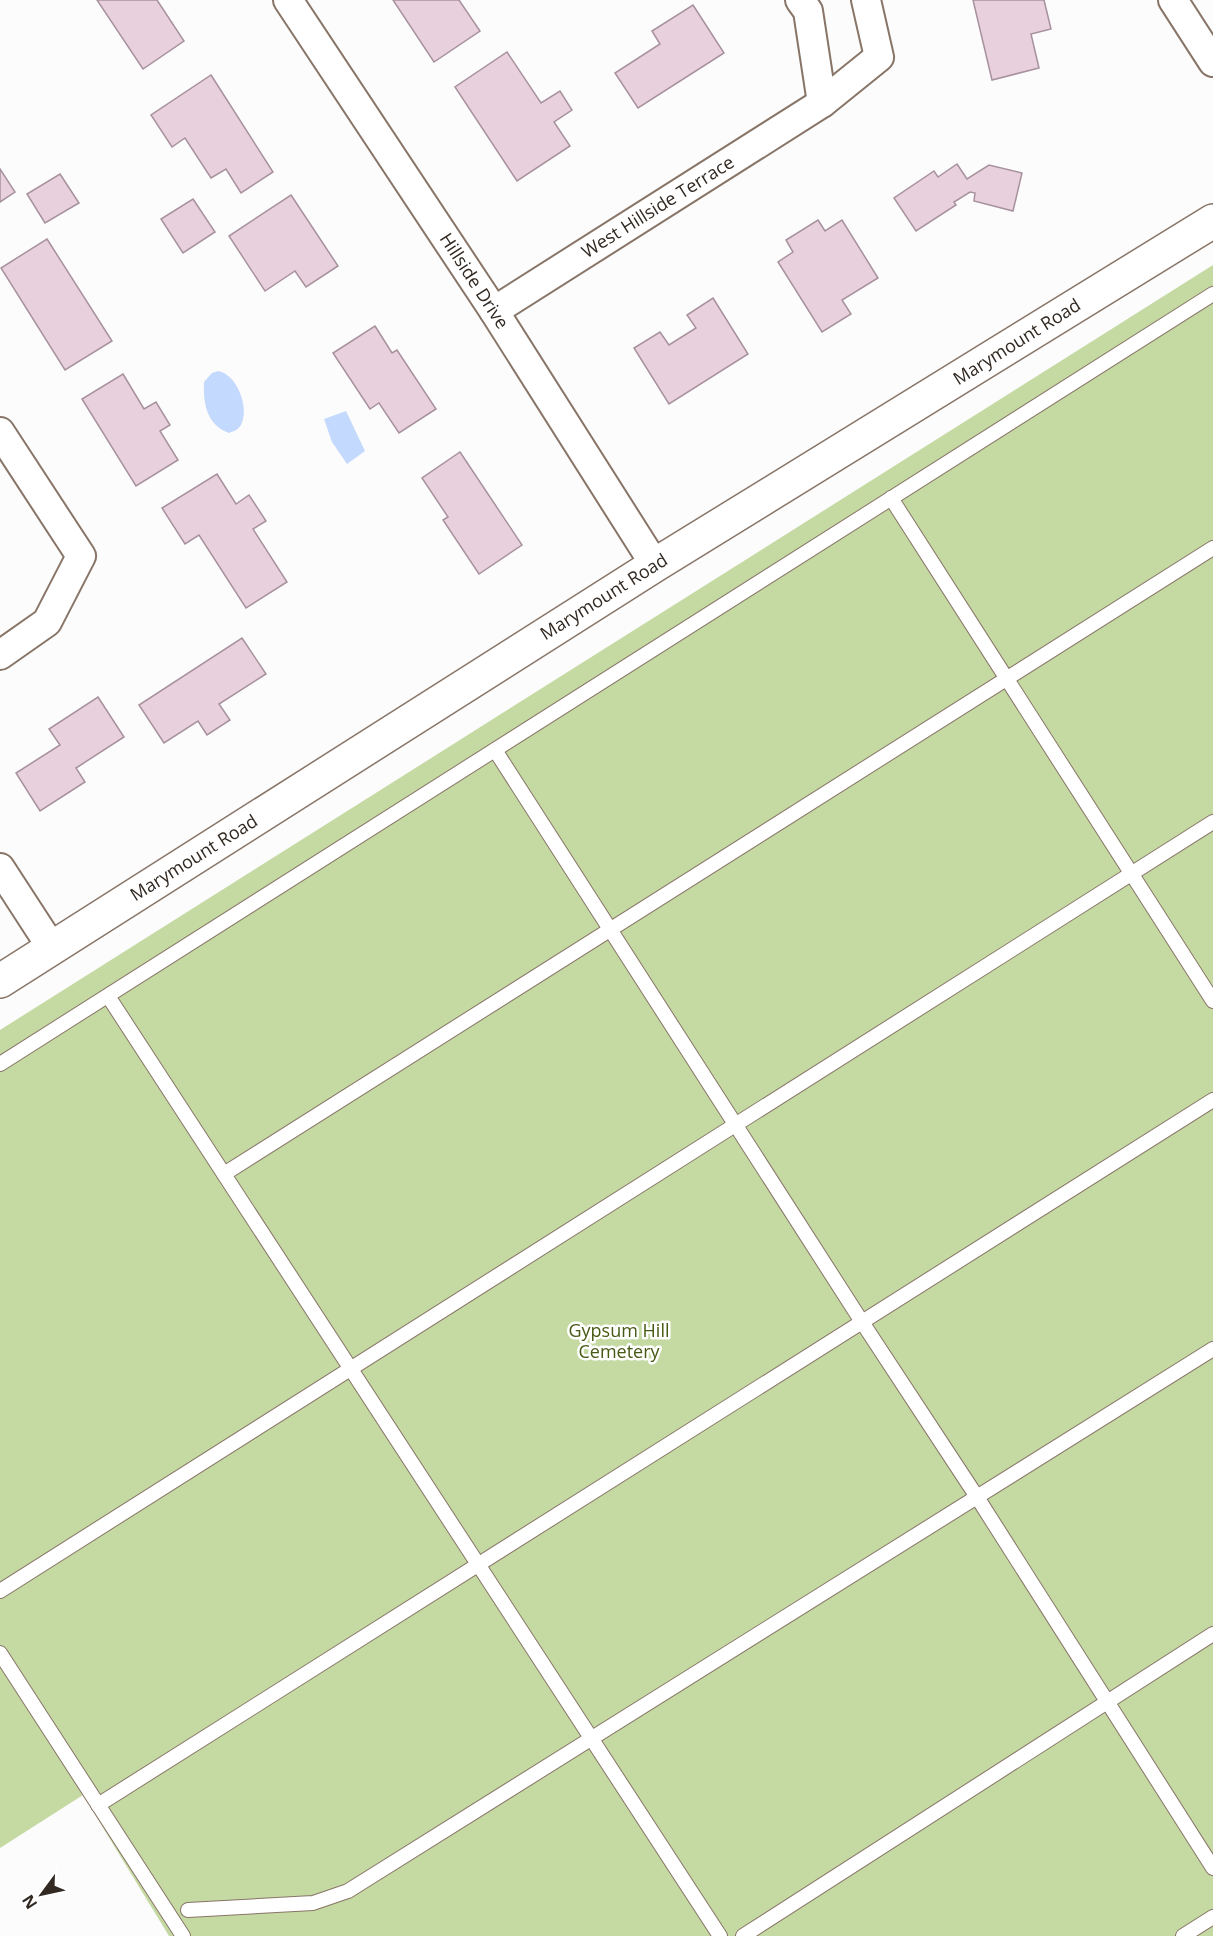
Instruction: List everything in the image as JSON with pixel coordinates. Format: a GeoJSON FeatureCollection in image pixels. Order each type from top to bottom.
{"type":"FeatureCollection","features":[{"type":"Feature","properties":{"kind":"street","name":"Hillside Drive"},"geometry":{"type":"LineString","coordinates":[[288,0],[494,311],[655,565]]}},
{"type":"Feature","properties":{"kind":"street"},"geometry":{"type":"LineString","coordinates":[[801,0],[808,11],[822,103]]}},
{"type":"Feature","properties":{"kind":"street","name":"West Hillside Terrace"},"geometry":{"type":"LineString","coordinates":[[494,311],[822,103],[879,57],[866,0]]}},
{"type":"Feature","properties":{"kind":"street"},"geometry":{"type":"LineString","coordinates":[[1173,0],[1213,63]]}},
{"type":"Feature","properties":{"kind":"street","name":"Marymount Road"},"geometry":{"type":"LineString","coordinates":[[0,981],[655,565],[1213,221]]}},
{"type":"Feature","properties":{"kind":"street"},"geometry":{"type":"LineString","coordinates":[[0,432],[81,556],[47,622],[0,655]]}},
{"type":"Feature","properties":{"kind":"street"},"geometry":{"type":"LineString","coordinates":[[0,868],[52,948]]}},
{"type":"Feature","properties":{"kind":"lane"},"geometry":{"type":"LineString","coordinates":[[0,1064],[1213,294]]}},
{"type":"Feature","properties":{"kind":"lane"},"geometry":{"type":"LineString","coordinates":[[891,498],[1213,1001]]}},
{"type":"Feature","properties":{"kind":"lane"},"geometry":{"type":"LineString","coordinates":[[224,1174],[1213,548]]}},
{"type":"Feature","properties":{"kind":"lane"},"geometry":{"type":"LineString","coordinates":[[495,750],[977,1497],[1213,1868]]}},
{"type":"Feature","properties":{"kind":"lane"},"geometry":{"type":"LineString","coordinates":[[0,1590],[1213,822]]}},
{"type":"Feature","properties":{"kind":"lane"},"geometry":{"type":"LineString","coordinates":[[108,996],[720,1936]]}},
{"type":"Feature","properties":{"kind":"lane"},"geometry":{"type":"LineString","coordinates":[[98,1805],[1213,1100]]}},
{"type":"Feature","properties":{"kind":"lane"},"geometry":{"type":"LineString","coordinates":[[188,1910],[313,1903],[348,1892],[1213,1349]]}},
{"type":"Feature","properties":{"kind":"lane"},"geometry":{"type":"LineString","coordinates":[[742,1936],[1213,1634]]}},
{"type":"Feature","properties":{"kind":"lane"},"geometry":{"type":"LineString","coordinates":[[0,1653],[183,1936]]}},
{"type":"Feature","properties":{"kind":"lane"},"geometry":{"type":"LineString","coordinates":[[1184,1936],[1213,1917]]}},
{"type":"Feature","properties":{"kind":"green space","name":"Gypsum Hill Cemetery"},"geometry":{"type":"Polygon","coordinates":[[[1213,265],[1213,1936],[169,1936],[83,1795],[0,1848],[0,1030],[1213,265]]]}},
{"type":"Feature","properties":{"kind":"water"},"geometry":{"type":"Polygon","coordinates":[[[218,371],[231,378],[243,401],[241,425],[229,433],[211,419],[204,398],[204,382],[212,373],[218,371]]]}},
{"type":"Feature","properties":{"kind":"water"},"geometry":{"type":"Polygon","coordinates":[[[346,411],[365,451],[347,464],[332,442],[324,419],[346,411]]]}},
{"type":"Feature","properties":{"kind":"building"},"geometry":{"type":"Polygon","coordinates":[[[97,0],[157,0],[184,41],[143,69],[97,0]]]}},
{"type":"Feature","properties":{"kind":"building"},"geometry":{"type":"Polygon","coordinates":[[[393,0],[459,0],[480,31],[434,62],[393,0]]]}},
{"type":"Feature","properties":{"kind":"building"},"geometry":{"type":"Polygon","coordinates":[[[973,0],[1044,0],[1051,29],[1031,34],[1039,68],[992,80],[973,0]]]}},
{"type":"Feature","properties":{"kind":"building"},"geometry":{"type":"Polygon","coordinates":[[[693,5],[724,53],[638,108],[615,73],[660,44],[652,31],[693,5]]]}},
{"type":"Feature","properties":{"kind":"building"},"geometry":{"type":"Polygon","coordinates":[[[507,52],[541,103],[560,91],[572,110],[554,122],[570,146],[517,181],[455,87],[507,52]]]}},
{"type":"Feature","properties":{"kind":"building"},"geometry":{"type":"Polygon","coordinates":[[[211,75],[273,172],[241,193],[226,169],[211,178],[185,138],[172,147],[151,115],[211,75]]]}},
{"type":"Feature","properties":{"kind":"building"},"geometry":{"type":"Polygon","coordinates":[[[957,164],[967,179],[989,165],[1022,173],[1013,211],[974,201],[975,193],[970,192],[954,202],[956,205],[916,231],[894,198],[934,171],[938,177],[957,164]]]}},
{"type":"Feature","properties":{"kind":"building"},"geometry":{"type":"Polygon","coordinates":[[[0,169],[15,192],[0,202],[0,169]]]}},
{"type":"Feature","properties":{"kind":"building"},"geometry":{"type":"Polygon","coordinates":[[[60,174],[79,203],[45,223],[27,194],[60,174]]]}},
{"type":"Feature","properties":{"kind":"building"},"geometry":{"type":"Polygon","coordinates":[[[291,195],[338,266],[306,287],[295,271],[265,291],[229,236],[291,195]]]}},
{"type":"Feature","properties":{"kind":"building"},"geometry":{"type":"Polygon","coordinates":[[[193,199],[215,232],[183,253],[161,219],[193,199]]]}},
{"type":"Feature","properties":{"kind":"building"},"geometry":{"type":"Polygon","coordinates":[[[818,220],[825,231],[842,220],[878,278],[842,300],[851,314],[822,332],[778,262],[793,252],[786,240],[818,220]]]}},
{"type":"Feature","properties":{"kind":"building"},"geometry":{"type":"Polygon","coordinates":[[[47,239],[112,341],[65,370],[1,268],[47,239]]]}},
{"type":"Feature","properties":{"kind":"building"},"geometry":{"type":"Polygon","coordinates":[[[713,298],[748,354],[669,404],[634,348],[660,332],[669,345],[696,328],[687,315],[713,298]]]}},
{"type":"Feature","properties":{"kind":"building"},"geometry":{"type":"Polygon","coordinates":[[[375,326],[392,353],[397,350],[436,409],[399,433],[379,403],[370,409],[333,353],[375,326]]]}},
{"type":"Feature","properties":{"kind":"building"},"geometry":{"type":"Polygon","coordinates":[[[123,374],[144,409],[156,402],[170,425],[160,431],[178,460],[136,486],[82,399],[123,374]]]}},
{"type":"Feature","properties":{"kind":"building"},"geometry":{"type":"Polygon","coordinates":[[[460,452],[522,545],[479,574],[443,520],[448,517],[422,478],[460,452]]]}},
{"type":"Feature","properties":{"kind":"building"},"geometry":{"type":"Polygon","coordinates":[[[217,474],[236,504],[249,495],[266,521],[253,529],[287,582],[246,608],[199,535],[185,544],[162,508],[217,474]]]}},
{"type":"Feature","properties":{"kind":"building"},"geometry":{"type":"Polygon","coordinates":[[[242,638],[266,674],[219,704],[230,720],[207,735],[198,721],[164,743],[139,705],[242,638]]]}},
{"type":"Feature","properties":{"kind":"building"},"geometry":{"type":"Polygon","coordinates":[[[98,697],[124,737],[76,768],[85,782],[40,811],[16,773],[60,745],[49,729],[98,697]]]}}]}
